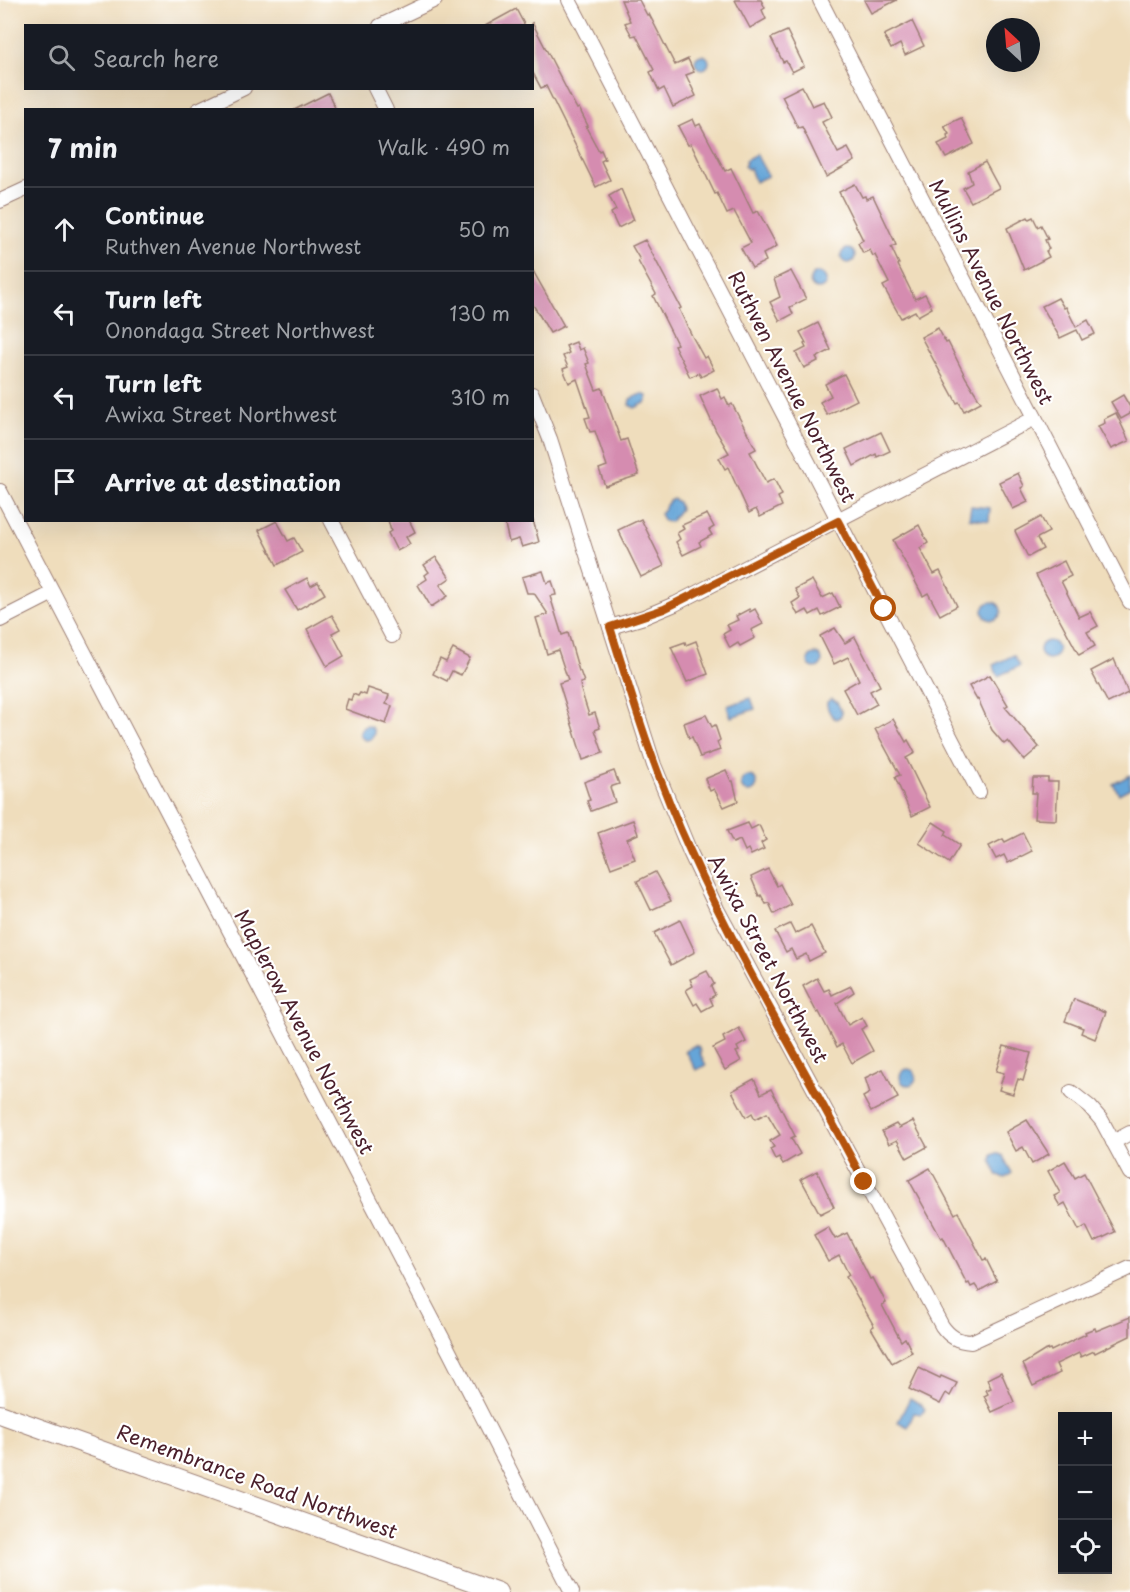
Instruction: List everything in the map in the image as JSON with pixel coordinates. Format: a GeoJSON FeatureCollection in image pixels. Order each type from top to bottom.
{"type":"FeatureCollection","features":[{"type":"Feature","properties":{"kind":"main road","name":"Remembrance Road Northwest"},"geometry":{"type":"LineString","coordinates":[[0,1414],[498,1592]]}},
{"type":"Feature","properties":{"kind":"street"},"geometry":{"type":"LineString","coordinates":[[384,24],[435,0]]}},
{"type":"Feature","properties":{"kind":"street","name":"Ruthven Avenue Northwest"},"geometry":{"type":"LineString","coordinates":[[569,0],[979,792]]}},
{"type":"Feature","properties":{"kind":"street","name":"Mullins Avenue Northwest"},"geometry":{"type":"LineString","coordinates":[[819,0],[1130,602]]}},
{"type":"Feature","properties":{"kind":"street"},"geometry":{"type":"LineString","coordinates":[[202,108],[240,90]]}},
{"type":"Feature","properties":{"kind":"street"},"geometry":{"type":"LineString","coordinates":[[376,90],[385,108]]}},
{"type":"Feature","properties":{"kind":"street"},"geometry":{"type":"LineString","coordinates":[[0,201],[24,190]]}},
{"type":"Feature","properties":{"kind":"street","name":"Awixa Street Northwest"},"geometry":{"type":"LineString","coordinates":[[534,399],[550,439],[654,765],[703,879],[747,965],[948,1335],[959,1341],[971,1342],[1130,1268]]}},
{"type":"Feature","properties":{"kind":"street"},"geometry":{"type":"LineString","coordinates":[[610,627],[664,609],[1035,418]]}},
{"type":"Feature","properties":{"kind":"street","name":"Maplerow Avenue Northwest"},"geometry":{"type":"LineString","coordinates":[[0,491],[448,1349],[572,1592]]}},
{"type":"Feature","properties":{"kind":"street"},"geometry":{"type":"LineString","coordinates":[[332,522],[392,636]]}},
{"type":"Feature","properties":{"kind":"street"},"geometry":{"type":"LineString","coordinates":[[0,620],[53,593]]}},
{"type":"Feature","properties":{"kind":"street"},"geometry":{"type":"LineString","coordinates":[[1071,1092],[1090,1107],[1102,1121],[1130,1173]]}},
{"type":"Feature","properties":{"kind":"street"},"geometry":{"type":"LineString","coordinates":[[1113,1142],[1130,1133]]}},
{"type":"Feature","properties":{"kind":"water"},"geometry":{"type":"Polygon","coordinates":[[[699,55],[705,55],[709,62],[705,69],[699,69],[695,65],[695,59],[699,55]]]}},
{"type":"Feature","properties":{"kind":"water"},"geometry":{"type":"Polygon","coordinates":[[[756,154],[768,176],[755,182],[750,168],[744,166],[745,160],[756,154]]]}},
{"type":"Feature","properties":{"kind":"water"},"geometry":{"type":"Polygon","coordinates":[[[845,249],[851,249],[855,256],[851,263],[845,263],[841,259],[841,253],[845,249]]]}},
{"type":"Feature","properties":{"kind":"water"},"geometry":{"type":"Polygon","coordinates":[[[818,273],[826,281],[818,289],[810,281],[818,273]]]}},
{"type":"Feature","properties":{"kind":"water"},"geometry":{"type":"Polygon","coordinates":[[[642,394],[647,396],[647,402],[635,408],[629,405],[630,399],[642,394]]]}},
{"type":"Feature","properties":{"kind":"water"},"geometry":{"type":"Polygon","coordinates":[[[673,499],[678,502],[680,509],[670,522],[664,521],[660,514],[673,499]]]}},
{"type":"Feature","properties":{"kind":"water"},"geometry":{"type":"Polygon","coordinates":[[[971,506],[990,508],[989,521],[969,518],[971,506]]]}},
{"type":"Feature","properties":{"kind":"water"},"geometry":{"type":"Polygon","coordinates":[[[992,602],[998,605],[1001,611],[998,617],[992,620],[986,617],[983,611],[986,605],[992,602]]]}},
{"type":"Feature","properties":{"kind":"water"},"geometry":{"type":"Polygon","coordinates":[[[1049,641],[1055,644],[1058,650],[1055,656],[1049,659],[1043,656],[1040,650],[1043,644],[1049,641]]]}},
{"type":"Feature","properties":{"kind":"water"},"geometry":{"type":"Polygon","coordinates":[[[812,654],[818,654],[822,661],[818,668],[812,668],[808,664],[808,658],[812,654]]]}},
{"type":"Feature","properties":{"kind":"water"},"geometry":{"type":"Polygon","coordinates":[[[1014,655],[1020,666],[998,676],[993,665],[1014,655]]]}},
{"type":"Feature","properties":{"kind":"water"},"geometry":{"type":"Polygon","coordinates":[[[751,698],[755,709],[731,717],[727,706],[751,698]]]}},
{"type":"Feature","properties":{"kind":"water"},"geometry":{"type":"Polygon","coordinates":[[[832,699],[837,702],[842,713],[836,719],[827,706],[827,702],[832,699]]]}},
{"type":"Feature","properties":{"kind":"water"},"geometry":{"type":"Polygon","coordinates":[[[364,726],[370,726],[374,733],[370,740],[364,740],[360,736],[360,730],[364,726]]]}},
{"type":"Feature","properties":{"kind":"water"},"geometry":{"type":"Polygon","coordinates":[[[1130,775],[1130,788],[1119,794],[1113,784],[1130,775]]]}},
{"type":"Feature","properties":{"kind":"water"},"geometry":{"type":"Polygon","coordinates":[[[746,776],[752,776],[757,784],[755,790],[746,792],[741,787],[741,781],[746,776]]]}},
{"type":"Feature","properties":{"kind":"water"},"geometry":{"type":"Polygon","coordinates":[[[695,1045],[701,1051],[699,1052],[706,1065],[696,1070],[685,1051],[695,1045]]]}},
{"type":"Feature","properties":{"kind":"water"},"geometry":{"type":"Polygon","coordinates":[[[908,1069],[916,1077],[908,1085],[900,1077],[908,1069]]]}},
{"type":"Feature","properties":{"kind":"water"},"geometry":{"type":"Polygon","coordinates":[[[996,1153],[1003,1156],[1012,1173],[1005,1178],[998,1176],[991,1161],[992,1155],[996,1153]]]}},
{"type":"Feature","properties":{"kind":"water"},"geometry":{"type":"Polygon","coordinates":[[[910,1398],[925,1409],[922,1414],[914,1413],[908,1427],[898,1422],[910,1398]]]}},
{"type":"Feature","properties":{"kind":"building"},"geometry":{"type":"Polygon","coordinates":[[[621,0],[639,0],[647,15],[649,14],[675,65],[688,59],[694,72],[686,75],[696,96],[673,107],[664,88],[659,91],[650,72],[654,70],[636,35],[632,36],[625,23],[630,21],[621,0]]]}},
{"type":"Feature","properties":{"kind":"building"},"geometry":{"type":"Polygon","coordinates":[[[735,0],[761,0],[765,8],[762,10],[766,19],[750,28],[735,0]]]}},
{"type":"Feature","properties":{"kind":"building"},"geometry":{"type":"Polygon","coordinates":[[[864,0],[897,0],[871,13],[864,0]]]}},
{"type":"Feature","properties":{"kind":"building"},"geometry":{"type":"Polygon","coordinates":[[[516,9],[524,24],[489,24],[516,9]]]}},
{"type":"Feature","properties":{"kind":"building"},"geometry":{"type":"Polygon","coordinates":[[[912,21],[924,46],[905,55],[900,44],[891,49],[884,35],[912,21]]]}},
{"type":"Feature","properties":{"kind":"building"},"geometry":{"type":"Polygon","coordinates":[[[534,26],[577,109],[579,108],[588,126],[586,127],[599,151],[601,150],[605,159],[601,161],[610,180],[596,187],[546,86],[541,88],[534,75],[534,26]]]}},
{"type":"Feature","properties":{"kind":"building"},"geometry":{"type":"Polygon","coordinates":[[[787,31],[804,66],[792,72],[786,61],[783,62],[771,38],[787,31]]]}},
{"type":"Feature","properties":{"kind":"building"},"geometry":{"type":"Polygon","coordinates":[[[802,86],[812,106],[824,101],[832,117],[822,122],[838,153],[848,148],[855,161],[826,177],[802,127],[798,128],[782,96],[802,86]]]}},
{"type":"Feature","properties":{"kind":"building"},"geometry":{"type":"Polygon","coordinates":[[[328,93],[335,108],[298,108],[328,93]]]}},
{"type":"Feature","properties":{"kind":"building"},"geometry":{"type":"Polygon","coordinates":[[[961,118],[974,144],[946,158],[938,144],[948,139],[949,134],[944,126],[961,118]]]}},
{"type":"Feature","properties":{"kind":"building"},"geometry":{"type":"Polygon","coordinates":[[[693,119],[696,126],[700,124],[725,171],[731,168],[753,213],[758,211],[777,246],[763,254],[766,261],[752,268],[741,248],[751,243],[734,211],[727,214],[691,144],[688,145],[678,126],[693,119]]]}},
{"type":"Feature","properties":{"kind":"building"},"geometry":{"type":"Polygon","coordinates":[[[985,162],[999,188],[971,202],[963,188],[972,183],[968,171],[985,162]]]}},
{"type":"Feature","properties":{"kind":"building"},"geometry":{"type":"Polygon","coordinates":[[[855,184],[862,197],[865,196],[866,199],[873,196],[896,245],[891,247],[898,265],[915,299],[925,294],[932,308],[918,316],[915,311],[901,318],[883,286],[889,283],[875,255],[873,256],[870,250],[863,253],[858,243],[863,240],[839,192],[855,184]]]}},
{"type":"Feature","properties":{"kind":"building"},"geometry":{"type":"Polygon","coordinates":[[[621,189],[634,220],[618,228],[611,213],[616,210],[609,196],[621,189]]]}},
{"type":"Feature","properties":{"kind":"building"},"geometry":{"type":"Polygon","coordinates":[[[1028,217],[1029,219],[1033,217],[1038,227],[1041,225],[1048,239],[1045,240],[1049,249],[1046,251],[1049,257],[1024,270],[1007,228],[1028,217]]]}},
{"type":"Feature","properties":{"kind":"building"},"geometry":{"type":"Polygon","coordinates":[[[645,240],[681,308],[679,309],[692,336],[704,358],[707,356],[714,370],[701,377],[699,373],[690,377],[674,345],[677,344],[653,296],[656,294],[638,261],[640,260],[632,246],[645,240]]]}},
{"type":"Feature","properties":{"kind":"building"},"geometry":{"type":"Polygon","coordinates":[[[791,271],[806,299],[790,307],[793,314],[780,321],[770,302],[780,297],[774,279],[791,271]]]}},
{"type":"Feature","properties":{"kind":"building"},"geometry":{"type":"Polygon","coordinates":[[[534,273],[564,326],[550,333],[534,306],[534,273]]]}},
{"type":"Feature","properties":{"kind":"building"},"geometry":{"type":"Polygon","coordinates":[[[1058,298],[1064,308],[1066,307],[1076,327],[1088,320],[1095,334],[1082,340],[1077,330],[1060,338],[1042,306],[1058,298]]]}},
{"type":"Feature","properties":{"kind":"building"},"geometry":{"type":"Polygon","coordinates":[[[818,323],[831,350],[816,358],[818,361],[804,368],[796,353],[806,348],[800,332],[818,323]]]}},
{"type":"Feature","properties":{"kind":"building"},"geometry":{"type":"Polygon","coordinates":[[[938,328],[981,402],[964,411],[959,402],[957,403],[921,337],[938,328]]]}},
{"type":"Feature","properties":{"kind":"building"},"geometry":{"type":"Polygon","coordinates":[[[576,342],[579,350],[583,348],[589,363],[586,364],[596,390],[602,388],[621,441],[627,439],[639,475],[605,486],[599,469],[607,466],[595,431],[590,432],[585,418],[590,417],[577,379],[569,383],[563,369],[568,367],[563,356],[569,353],[566,346],[576,342]]]}},
{"type":"Feature","properties":{"kind":"building"},"geometry":{"type":"Polygon","coordinates":[[[844,374],[857,400],[827,415],[820,402],[831,396],[825,384],[844,374]]]}},
{"type":"Feature","properties":{"kind":"building"},"geometry":{"type":"Polygon","coordinates":[[[717,388],[722,399],[725,397],[729,406],[732,404],[756,449],[750,452],[766,483],[774,479],[782,495],[778,497],[782,506],[760,517],[756,509],[749,513],[728,467],[725,469],[719,458],[729,453],[700,396],[717,388]]]}},
{"type":"Feature","properties":{"kind":"building"},"geometry":{"type":"Polygon","coordinates":[[[1123,395],[1130,407],[1130,414],[1121,419],[1111,402],[1123,395]]]}},
{"type":"Feature","properties":{"kind":"building"},"geometry":{"type":"Polygon","coordinates":[[[1116,413],[1129,441],[1111,449],[1098,426],[1105,423],[1104,419],[1116,413]]]}},
{"type":"Feature","properties":{"kind":"building"},"geometry":{"type":"Polygon","coordinates":[[[881,432],[890,451],[877,457],[876,454],[854,466],[846,449],[881,432]]]}},
{"type":"Feature","properties":{"kind":"building"},"geometry":{"type":"Polygon","coordinates":[[[1018,473],[1024,486],[1021,488],[1028,502],[1013,509],[999,482],[1018,473]]]}},
{"type":"Feature","properties":{"kind":"building"},"geometry":{"type":"Polygon","coordinates":[[[707,514],[714,527],[709,530],[712,535],[699,542],[701,546],[683,555],[676,542],[680,539],[677,533],[684,529],[682,525],[707,514]]]}},
{"type":"Feature","properties":{"kind":"building"},"geometry":{"type":"Polygon","coordinates":[[[1041,517],[1049,532],[1037,538],[1043,549],[1028,557],[1015,531],[1041,517]]]}},
{"type":"Feature","properties":{"kind":"building"},"geometry":{"type":"Polygon","coordinates":[[[641,519],[664,566],[641,577],[618,530],[641,519]]]}},
{"type":"Feature","properties":{"kind":"building"},"geometry":{"type":"Polygon","coordinates":[[[278,522],[288,541],[294,538],[302,552],[277,565],[259,530],[278,522]]]}},
{"type":"Feature","properties":{"kind":"building"},"geometry":{"type":"Polygon","coordinates":[[[389,522],[410,522],[415,532],[406,537],[410,544],[397,551],[388,533],[391,531],[389,522]]]}},
{"type":"Feature","properties":{"kind":"building"},"geometry":{"type":"Polygon","coordinates":[[[504,522],[534,522],[539,542],[522,547],[519,539],[509,542],[504,522]]]}},
{"type":"Feature","properties":{"kind":"building"},"geometry":{"type":"Polygon","coordinates":[[[919,525],[928,543],[920,548],[934,574],[940,571],[957,606],[940,615],[928,593],[923,596],[893,540],[919,525]]]}},
{"type":"Feature","properties":{"kind":"building"},"geometry":{"type":"Polygon","coordinates":[[[436,557],[450,578],[440,585],[448,596],[431,607],[418,585],[427,579],[425,575],[429,572],[424,565],[436,557]]]}},
{"type":"Feature","properties":{"kind":"building"},"geometry":{"type":"Polygon","coordinates":[[[1064,561],[1071,576],[1061,581],[1079,617],[1090,612],[1098,626],[1087,632],[1095,646],[1079,655],[1036,575],[1064,561]]]}},
{"type":"Feature","properties":{"kind":"building"},"geometry":{"type":"Polygon","coordinates":[[[543,571],[547,583],[552,581],[554,587],[556,595],[550,596],[562,635],[568,633],[584,682],[580,683],[581,690],[589,715],[595,713],[600,728],[595,730],[603,753],[583,760],[559,683],[568,680],[558,650],[547,654],[536,618],[548,614],[534,593],[527,593],[522,577],[543,571]]]}},
{"type":"Feature","properties":{"kind":"building"},"geometry":{"type":"Polygon","coordinates":[[[307,578],[311,586],[318,582],[325,594],[297,610],[285,590],[307,578]]]}},
{"type":"Feature","properties":{"kind":"building"},"geometry":{"type":"Polygon","coordinates":[[[812,580],[822,598],[833,593],[840,607],[822,616],[819,610],[810,615],[807,610],[798,615],[792,603],[800,598],[795,589],[812,580]]]}},
{"type":"Feature","properties":{"kind":"building"},"geometry":{"type":"Polygon","coordinates":[[[749,609],[750,612],[755,609],[763,624],[751,630],[755,638],[740,646],[738,643],[730,648],[723,634],[730,630],[727,625],[738,620],[736,616],[749,609]]]}},
{"type":"Feature","properties":{"kind":"building"},"geometry":{"type":"Polygon","coordinates":[[[332,615],[340,629],[332,633],[344,656],[327,666],[307,629],[332,615]]]}},
{"type":"Feature","properties":{"kind":"building"},"geometry":{"type":"Polygon","coordinates":[[[835,628],[845,643],[855,637],[880,686],[870,691],[877,704],[857,715],[843,689],[859,680],[848,657],[834,664],[820,636],[835,628]]]}},
{"type":"Feature","properties":{"kind":"building"},"geometry":{"type":"Polygon","coordinates":[[[696,641],[708,674],[687,682],[671,647],[696,641]]]}},
{"type":"Feature","properties":{"kind":"building"},"geometry":{"type":"Polygon","coordinates":[[[453,649],[470,658],[461,675],[452,671],[447,681],[433,674],[440,659],[446,662],[453,649]]]}},
{"type":"Feature","properties":{"kind":"building"},"geometry":{"type":"Polygon","coordinates":[[[1114,659],[1128,693],[1108,703],[1091,671],[1114,659]]]}},
{"type":"Feature","properties":{"kind":"building"},"geometry":{"type":"Polygon","coordinates":[[[990,675],[1008,705],[1005,707],[1039,747],[1024,760],[1008,741],[1004,744],[992,730],[978,699],[969,686],[990,675]]]}},
{"type":"Feature","properties":{"kind":"building"},"geometry":{"type":"Polygon","coordinates":[[[368,688],[389,695],[386,704],[392,706],[386,724],[345,709],[348,699],[351,700],[353,694],[366,695],[368,688]]]}},
{"type":"Feature","properties":{"kind":"building"},"geometry":{"type":"Polygon","coordinates":[[[706,715],[712,727],[715,725],[720,740],[717,742],[720,750],[700,757],[692,737],[689,738],[684,723],[706,715]]]}},
{"type":"Feature","properties":{"kind":"building"},"geometry":{"type":"Polygon","coordinates":[[[893,719],[915,753],[906,758],[930,807],[912,816],[895,777],[900,775],[875,729],[893,719]]]}},
{"type":"Feature","properties":{"kind":"building"},"geometry":{"type":"Polygon","coordinates":[[[726,770],[733,781],[738,801],[724,807],[714,789],[710,791],[705,779],[726,770]]]}},
{"type":"Feature","properties":{"kind":"building"},"geometry":{"type":"Polygon","coordinates":[[[614,771],[619,784],[610,787],[615,802],[591,811],[584,782],[614,771]]]}},
{"type":"Feature","properties":{"kind":"building"},"geometry":{"type":"Polygon","coordinates":[[[1033,778],[1048,778],[1048,782],[1058,782],[1056,820],[1034,819],[1036,793],[1032,793],[1033,778]]]}},
{"type":"Feature","properties":{"kind":"building"},"geometry":{"type":"Polygon","coordinates":[[[633,820],[638,834],[627,839],[635,859],[611,868],[598,833],[633,820]]]}},
{"type":"Feature","properties":{"kind":"building"},"geometry":{"type":"Polygon","coordinates":[[[933,822],[947,831],[945,835],[960,845],[949,863],[919,843],[933,822]]]}},
{"type":"Feature","properties":{"kind":"building"},"geometry":{"type":"Polygon","coordinates":[[[748,823],[751,829],[759,825],[766,840],[761,843],[764,849],[751,855],[748,849],[745,851],[740,840],[733,843],[727,831],[748,823]]]}},
{"type":"Feature","properties":{"kind":"building"},"geometry":{"type":"Polygon","coordinates":[[[1023,833],[1032,851],[1008,863],[1004,855],[996,859],[989,846],[1003,839],[1005,842],[1023,833]]]}},
{"type":"Feature","properties":{"kind":"building"},"geometry":{"type":"Polygon","coordinates":[[[768,869],[777,886],[780,884],[791,905],[774,914],[769,903],[766,904],[761,895],[759,896],[751,877],[768,869]]]}},
{"type":"Feature","properties":{"kind":"building"},"geometry":{"type":"Polygon","coordinates":[[[655,872],[671,901],[651,910],[637,881],[655,872]]]}},
{"type":"Feature","properties":{"kind":"building"},"geometry":{"type":"Polygon","coordinates":[[[680,920],[695,952],[671,965],[654,933],[680,920]]]}},
{"type":"Feature","properties":{"kind":"building"},"geometry":{"type":"Polygon","coordinates":[[[790,924],[795,934],[811,926],[825,953],[809,961],[806,954],[796,959],[791,949],[786,952],[775,931],[790,924]]]}},
{"type":"Feature","properties":{"kind":"building"},"geometry":{"type":"Polygon","coordinates":[[[707,971],[714,984],[711,986],[715,995],[710,998],[713,1005],[702,1011],[697,1003],[694,1005],[686,990],[693,986],[690,979],[707,971]]]}},
{"type":"Feature","properties":{"kind":"building"},"geometry":{"type":"Polygon","coordinates":[[[817,978],[824,991],[829,989],[832,995],[851,986],[854,992],[837,1003],[848,1025],[862,1017],[867,1026],[861,1029],[873,1051],[852,1063],[842,1044],[837,1047],[803,986],[817,978]]]}},
{"type":"Feature","properties":{"kind":"building"},"geometry":{"type":"Polygon","coordinates":[[[1074,999],[1106,1012],[1095,1039],[1081,1033],[1083,1028],[1065,1021],[1074,999]]]}},
{"type":"Feature","properties":{"kind":"building"},"geometry":{"type":"Polygon","coordinates":[[[739,1028],[746,1042],[737,1047],[739,1051],[736,1052],[741,1061],[725,1070],[713,1048],[725,1042],[723,1037],[739,1028]]]}},
{"type":"Feature","properties":{"kind":"building"},"geometry":{"type":"Polygon","coordinates":[[[1004,1046],[1031,1053],[1023,1081],[1018,1079],[1013,1094],[999,1090],[1004,1073],[996,1071],[1004,1046]]]}},
{"type":"Feature","properties":{"kind":"building"},"geometry":{"type":"Polygon","coordinates":[[[883,1069],[898,1098],[871,1112],[863,1097],[870,1093],[865,1078],[883,1069]]]}},
{"type":"Feature","properties":{"kind":"building"},"geometry":{"type":"Polygon","coordinates":[[[754,1079],[761,1094],[771,1089],[795,1136],[791,1138],[800,1154],[783,1164],[779,1157],[775,1159],[770,1149],[774,1147],[770,1141],[780,1135],[767,1113],[755,1119],[752,1113],[746,1117],[732,1091],[754,1079]]]}},
{"type":"Feature","properties":{"kind":"building"},"geometry":{"type":"Polygon","coordinates":[[[1027,1120],[1049,1154],[1032,1164],[1023,1147],[1016,1151],[1006,1132],[1027,1120]]]}},
{"type":"Feature","properties":{"kind":"building"},"geometry":{"type":"Polygon","coordinates":[[[913,1121],[927,1147],[907,1158],[897,1140],[889,1144],[882,1131],[896,1124],[899,1128],[913,1121]]]}},
{"type":"Feature","properties":{"kind":"building"},"geometry":{"type":"Polygon","coordinates":[[[1065,1161],[1075,1178],[1084,1173],[1115,1232],[1094,1242],[1086,1226],[1079,1230],[1065,1203],[1060,1206],[1054,1196],[1060,1193],[1048,1171],[1065,1161]]]}},
{"type":"Feature","properties":{"kind":"building"},"geometry":{"type":"Polygon","coordinates":[[[930,1168],[955,1214],[958,1212],[983,1260],[986,1259],[997,1281],[979,1291],[975,1285],[971,1287],[969,1283],[967,1284],[943,1237],[941,1238],[909,1180],[930,1168]]]}},
{"type":"Feature","properties":{"kind":"building"},"geometry":{"type":"Polygon","coordinates":[[[817,1171],[834,1207],[820,1214],[801,1179],[817,1171]]]}},
{"type":"Feature","properties":{"kind":"building"},"geometry":{"type":"Polygon","coordinates":[[[828,1227],[835,1239],[847,1233],[870,1279],[873,1278],[886,1303],[882,1305],[901,1341],[905,1338],[912,1352],[892,1363],[871,1328],[874,1326],[846,1277],[849,1275],[839,1255],[828,1261],[814,1235],[828,1227]]]}},
{"type":"Feature","properties":{"kind":"building"},"geometry":{"type":"Polygon","coordinates":[[[1130,1317],[1130,1336],[1095,1353],[1094,1351],[1081,1357],[1079,1353],[1056,1364],[1060,1373],[1033,1386],[1023,1364],[1044,1351],[1050,1349],[1051,1351],[1086,1334],[1085,1332],[1095,1328],[1096,1331],[1130,1317]]]}},
{"type":"Feature","properties":{"kind":"building"},"geometry":{"type":"Polygon","coordinates":[[[919,1368],[957,1383],[950,1396],[946,1393],[940,1404],[909,1389],[919,1368]]]}},
{"type":"Feature","properties":{"kind":"building"},"geometry":{"type":"Polygon","coordinates":[[[1001,1372],[1014,1402],[992,1412],[984,1396],[988,1394],[986,1390],[991,1388],[987,1379],[1001,1372]]]}},
{"type":"Feature","properties":{"kind":"route"},"geometry":{"type":"LineString","coordinates":[[864,1182],[717,909],[690,852],[654,765],[610,627],[664,609],[838,521],[884,609]]}}]}
